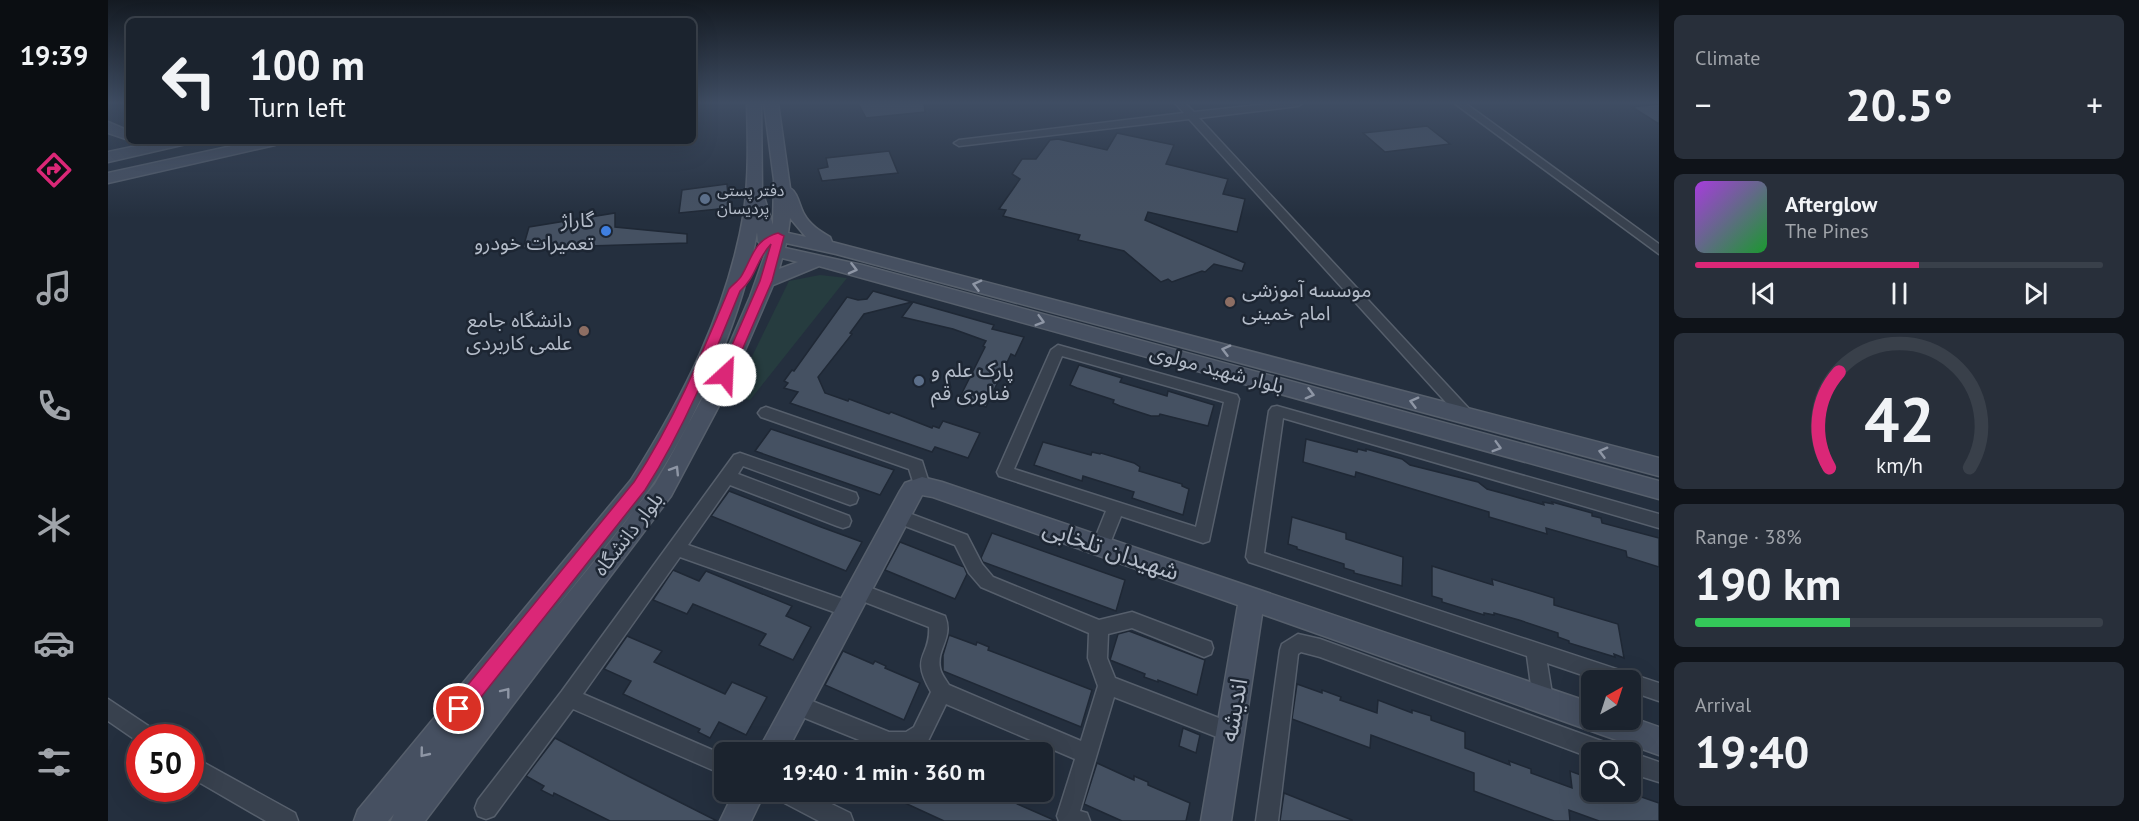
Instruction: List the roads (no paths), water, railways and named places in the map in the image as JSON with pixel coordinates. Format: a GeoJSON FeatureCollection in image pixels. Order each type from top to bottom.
{"type":"FeatureCollection","features":[{"type":"Feature","properties":{"kind":"main road","name":"بلوار دانشگاه"},"geometry":{"type":"LineString","coordinates":[[369,821],[639,486],[663,450],[690,397],[735,289],[752,215],[754,141]]}},
{"type":"Feature","properties":{"kind":"main road","name":"بلوار دانشگاه"},"geometry":{"type":"LineString","coordinates":[[406,821],[663,490],[694,440],[735,354],[766,281],[781,223],[780,167],[776,141]]}},
{"type":"Feature","properties":{"kind":"main road"},"geometry":{"type":"LineString","coordinates":[[108,157],[167,144]]}},
{"type":"Feature","properties":{"kind":"main road"},"geometry":{"type":"LineString","coordinates":[[108,178],[261,144]]}},
{"type":"Feature","properties":{"kind":"main road"},"geometry":{"type":"LineString","coordinates":[[780,167],[792,209],[801,225],[838,249]]}},
{"type":"Feature","properties":{"kind":"main road"},"geometry":{"type":"LineString","coordinates":[[735,289],[747,279],[758,252],[774,243],[754,191]]}},
{"type":"Feature","properties":{"kind":"main road","name":"بلوار شهید مولوی"},"geometry":{"type":"LineString","coordinates":[[774,243],[1659,490]]}},
{"type":"Feature","properties":{"kind":"main road","name":"بلوار شهید مولوی"},"geometry":{"type":"LineString","coordinates":[[812,253],[838,249],[1659,467]]}},
{"type":"Feature","properties":{"kind":"main road"},"geometry":{"type":"LineString","coordinates":[[766,281],[788,271],[812,253]]}},
{"type":"Feature","properties":{"kind":"main road"},"geometry":{"type":"LineString","coordinates":[[777,742],[913,489],[922,486]]}},
{"type":"Feature","properties":{"kind":"main road","name":"شهیدان تلخابی"},"geometry":{"type":"LineString","coordinates":[[922,486],[934,488],[1581,713]]}},
{"type":"Feature","properties":{"kind":"main road","name":"انديشه"},"geometry":{"type":"LineString","coordinates":[[1216,821],[1252,599]]}},
{"type":"Feature","properties":{"kind":"main road"},"geometry":{"type":"LineString","coordinates":[[1628,730],[1659,741]]}},
{"type":"Feature","properties":{"kind":"main road"},"geometry":{"type":"LineString","coordinates":[[735,821],[745,802]]}},
{"type":"Feature","properties":{"kind":"street"},"geometry":{"type":"LineString","coordinates":[[959,143],[972,141]]}},
{"type":"Feature","properties":{"kind":"street"},"geometry":{"type":"LineString","coordinates":[[1215,141],[1467,416]]}},
{"type":"Feature","properties":{"kind":"street"},"geometry":{"type":"LineString","coordinates":[[1511,141],[1659,250]]}},
{"type":"Feature","properties":{"kind":"street"},"geometry":{"type":"LineString","coordinates":[[1058,350],[1232,399],[1203,536],[1116,508],[1005,472],[1058,350]]}},
{"type":"Feature","properties":{"kind":"street"},"geometry":{"type":"LineString","coordinates":[[1592,670],[1255,557],[1276,411],[1659,522]]}},
{"type":"Feature","properties":{"kind":"street"},"geometry":{"type":"LineString","coordinates":[[766,413],[916,465],[922,486]]}},
{"type":"Feature","properties":{"kind":"street"},"geometry":{"type":"LineString","coordinates":[[486,808],[569,698],[740,459],[850,498]]}},
{"type":"Feature","properties":{"kind":"street"},"geometry":{"type":"LineString","coordinates":[[727,477],[843,521]]}},
{"type":"Feature","properties":{"kind":"street"},"geometry":{"type":"LineString","coordinates":[[1101,546],[1116,508]]}},
{"type":"Feature","properties":{"kind":"street"},"geometry":{"type":"LineString","coordinates":[[898,516],[961,540],[968,548],[975,568],[987,582],[1098,628],[1132,620],[1204,648]]}},
{"type":"Feature","properties":{"kind":"street"},"geometry":{"type":"LineString","coordinates":[[676,548],[853,600],[938,622],[940,630],[927,663],[932,678],[942,692],[1087,754]]}},
{"type":"Feature","properties":{"kind":"street"},"geometry":{"type":"LineString","coordinates":[[1098,628],[1095,655],[1099,671],[1108,685],[1230,732]]}},
{"type":"Feature","properties":{"kind":"street"},"geometry":{"type":"LineString","coordinates":[[1267,821],[1289,650],[1298,643],[1320,648],[1581,743]]}},
{"type":"Feature","properties":{"kind":"street"},"geometry":{"type":"LineString","coordinates":[[1536,651],[1543,700]]}},
{"type":"Feature","properties":{"kind":"street"},"geometry":{"type":"LineString","coordinates":[[1078,821],[1068,816],[1108,685]]}},
{"type":"Feature","properties":{"kind":"street"},"geometry":{"type":"LineString","coordinates":[[1641,686],[1659,692]]}},
{"type":"Feature","properties":{"kind":"street"},"geometry":{"type":"LineString","coordinates":[[797,705],[889,742],[908,742],[921,734],[942,692]]}},
{"type":"Feature","properties":{"kind":"street"},"geometry":{"type":"LineString","coordinates":[[569,698],[714,761]]}},
{"type":"Feature","properties":{"kind":"street"},"geometry":{"type":"LineString","coordinates":[[108,709],[129,724]]}},
{"type":"Feature","properties":{"kind":"street"},"geometry":{"type":"LineString","coordinates":[[1641,766],[1659,772]]}},
{"type":"Feature","properties":{"kind":"street"},"geometry":{"type":"LineString","coordinates":[[204,773],[286,821]]}},
{"type":"Feature","properties":{"kind":"street"},"geometry":{"type":"LineString","coordinates":[[804,802],[842,821]]}},
{"type":"Feature","properties":{"kind":"place","name":"دفتر پستی پردیسان"},"geometry":{"type":"Point","coordinates":[705,199]}},
{"type":"Feature","properties":{"kind":"place","name":"گاراژ تعمیرات خودرو"},"geometry":{"type":"Point","coordinates":[606,231]}},
{"type":"Feature","properties":{"kind":"place","name":"موسسه آموزشی امام خمینی"},"geometry":{"type":"Point","coordinates":[1230,302]}},
{"type":"Feature","properties":{"kind":"place","name":"دانشگاه جامع علمی کاربردی"},"geometry":{"type":"Point","coordinates":[584,331]}},
{"type":"Feature","properties":{"kind":"place","name":"پارک علم و فناوری قم"},"geometry":{"type":"Point","coordinates":[919,381]}}]}
